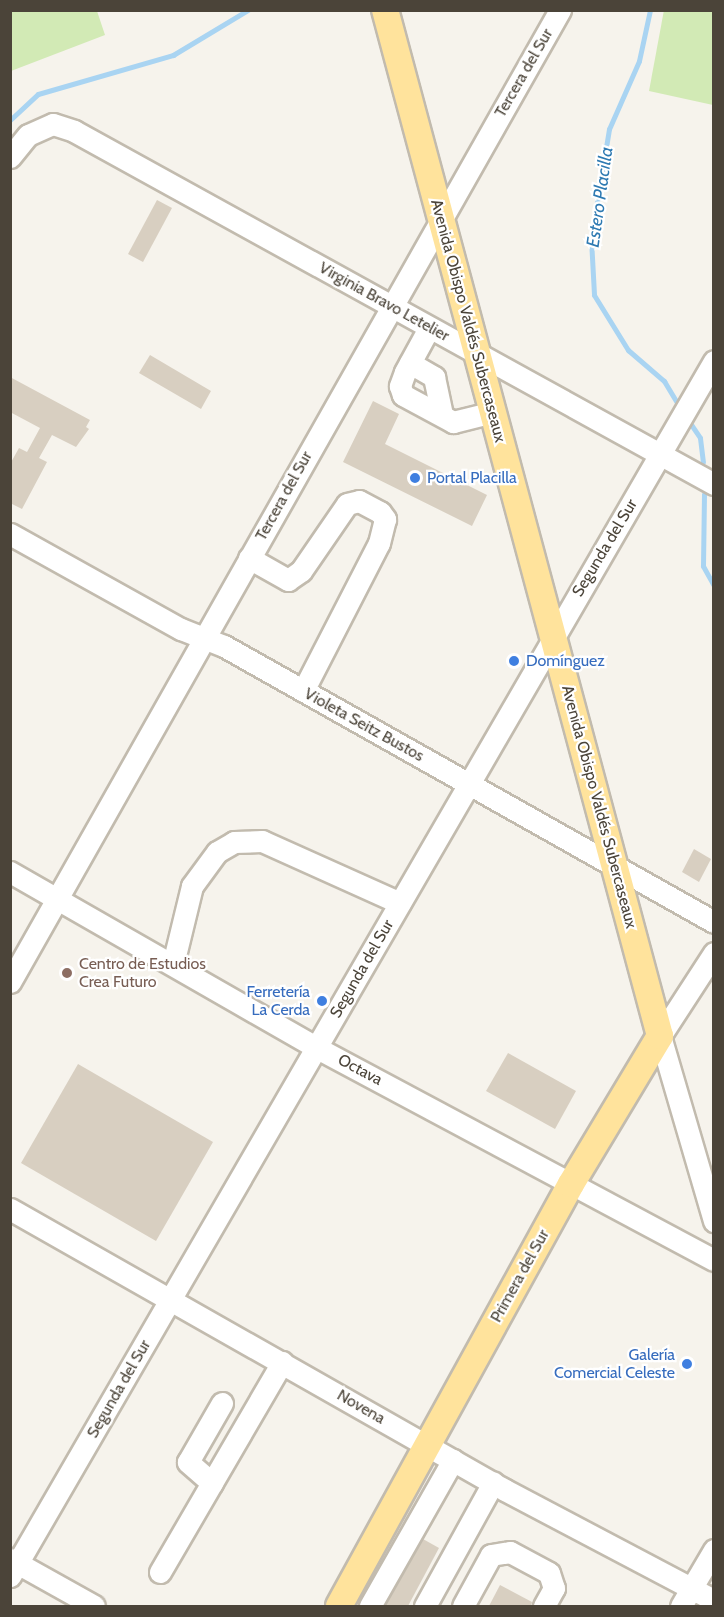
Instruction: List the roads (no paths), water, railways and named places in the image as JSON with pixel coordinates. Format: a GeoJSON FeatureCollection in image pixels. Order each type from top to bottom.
{"type":"FeatureCollection","features":[{"type":"Feature","properties":{"kind":"main road","name":"Avenida Obispo Valdés Subercaseaux"},"geometry":{"type":"LineString","coordinates":[[385,10],[660,1036]]}},
{"type":"Feature","properties":{"kind":"main road","name":"Primera del Sur"},"geometry":{"type":"LineString","coordinates":[[339,1606],[571,1184],[660,1036]]}},
{"type":"Feature","properties":{"kind":"street","name":"Tercera del Sur"},"geometry":{"type":"LineString","coordinates":[[10,982],[560,10]]}},
{"type":"Feature","properties":{"kind":"street","name":"Virginia Bravo Letelier"},"geometry":{"type":"LineString","coordinates":[[10,157],[28,135],[53,124],[74,131],[477,354],[665,449],[714,484]]}},
{"type":"Feature","properties":{"kind":"street"},"geometry":{"type":"LineString","coordinates":[[429,328],[400,387],[403,395],[459,423],[493,412]]}},
{"type":"Feature","properties":{"kind":"street","name":"Segunda del Sur"},"geometry":{"type":"LineString","coordinates":[[13,1566],[172,1299],[469,784],[552,634],[665,449],[714,361]]}},
{"type":"Feature","properties":{"kind":"street"},"geometry":{"type":"LineString","coordinates":[[410,363],[434,377],[442,415]]}},
{"type":"Feature","properties":{"kind":"street"},"geometry":{"type":"LineString","coordinates":[[249,558],[288,580],[301,572],[347,504],[359,501],[380,512],[385,519],[380,543],[303,691]]}},
{"type":"Feature","properties":{"kind":"street","name":"Violeta Seitz Bustos"},"geometry":{"type":"LineString","coordinates":[[10,534],[303,691],[714,922]]}},
{"type":"Feature","properties":{"kind":"street"},"geometry":{"type":"LineString","coordinates":[[173,964],[192,886],[217,852],[234,842],[262,840],[400,903]]}},
{"type":"Feature","properties":{"kind":"street","name":"Octava"},"geometry":{"type":"LineString","coordinates":[[10,872],[317,1047],[714,1260]]}},
{"type":"Feature","properties":{"kind":"street","name":"Primera del Sur"},"geometry":{"type":"LineString","coordinates":[[660,1036],[713,955]]}},
{"type":"Feature","properties":{"kind":"street","name":"Avenida Obispo Valdés Subercaseaux"},"geometry":{"type":"LineString","coordinates":[[660,1036],[714,1221]]}},
{"type":"Feature","properties":{"kind":"street","name":"Novena"},"geometry":{"type":"LineString","coordinates":[[10,1209],[493,1483],[714,1600]]}},
{"type":"Feature","properties":{"kind":"street"},"geometry":{"type":"LineString","coordinates":[[160,1572],[282,1362]]}},
{"type":"Feature","properties":{"kind":"street"},"geometry":{"type":"LineString","coordinates":[[212,1483],[188,1462],[222,1403]]}},
{"type":"Feature","properties":{"kind":"street"},"geometry":{"type":"LineString","coordinates":[[370,1606],[453,1460]]}},
{"type":"Feature","properties":{"kind":"street"},"geometry":{"type":"LineString","coordinates":[[425,1606],[493,1483]]}},
{"type":"Feature","properties":{"kind":"street"},"geometry":{"type":"LineString","coordinates":[[681,1606],[714,1550]]}},
{"type":"Feature","properties":{"kind":"street"},"geometry":{"type":"LineString","coordinates":[[463,1606],[491,1555],[510,1552],[549,1573],[554,1588],[544,1606]]}},
{"type":"Feature","properties":{"kind":"street"},"geometry":{"type":"LineString","coordinates":[[13,1566],[94,1606]]}},
{"type":"Feature","properties":{"kind":"waterway"},"geometry":{"type":"LineString","coordinates":[[10,120],[38,94],[173,55],[248,10]]}},
{"type":"Feature","properties":{"kind":"waterway","name":"Estero Placilla"},"geometry":{"type":"LineString","coordinates":[[650,10],[639,61],[609,129],[591,239],[594,295],[628,350],[664,381],[681,409]]}},
{"type":"Feature","properties":{"kind":"waterway","name":"Estero Placilla"},"geometry":{"type":"LineString","coordinates":[[686,417],[700,438],[703,462]]}},
{"type":"Feature","properties":{"kind":"waterway","name":"Estero Placilla"},"geometry":{"type":"LineString","coordinates":[[704,494],[703,566],[714,586]]}},
{"type":"Feature","properties":{"kind":"place","name":"Portal Placilla"},"geometry":{"type":"Point","coordinates":[415,478]}},
{"type":"Feature","properties":{"kind":"place","name":"Domínguez"},"geometry":{"type":"Point","coordinates":[514,661]}},
{"type":"Feature","properties":{"kind":"place","name":"Centro de Estudios Crea Futuro"},"geometry":{"type":"Point","coordinates":[67,973]}},
{"type":"Feature","properties":{"kind":"place","name":"Ferretería La Cerda"},"geometry":{"type":"Point","coordinates":[322,1001]}},
{"type":"Feature","properties":{"kind":"place","name":"Galería Comercial Celeste"},"geometry":{"type":"Point","coordinates":[687,1364]}}]}
